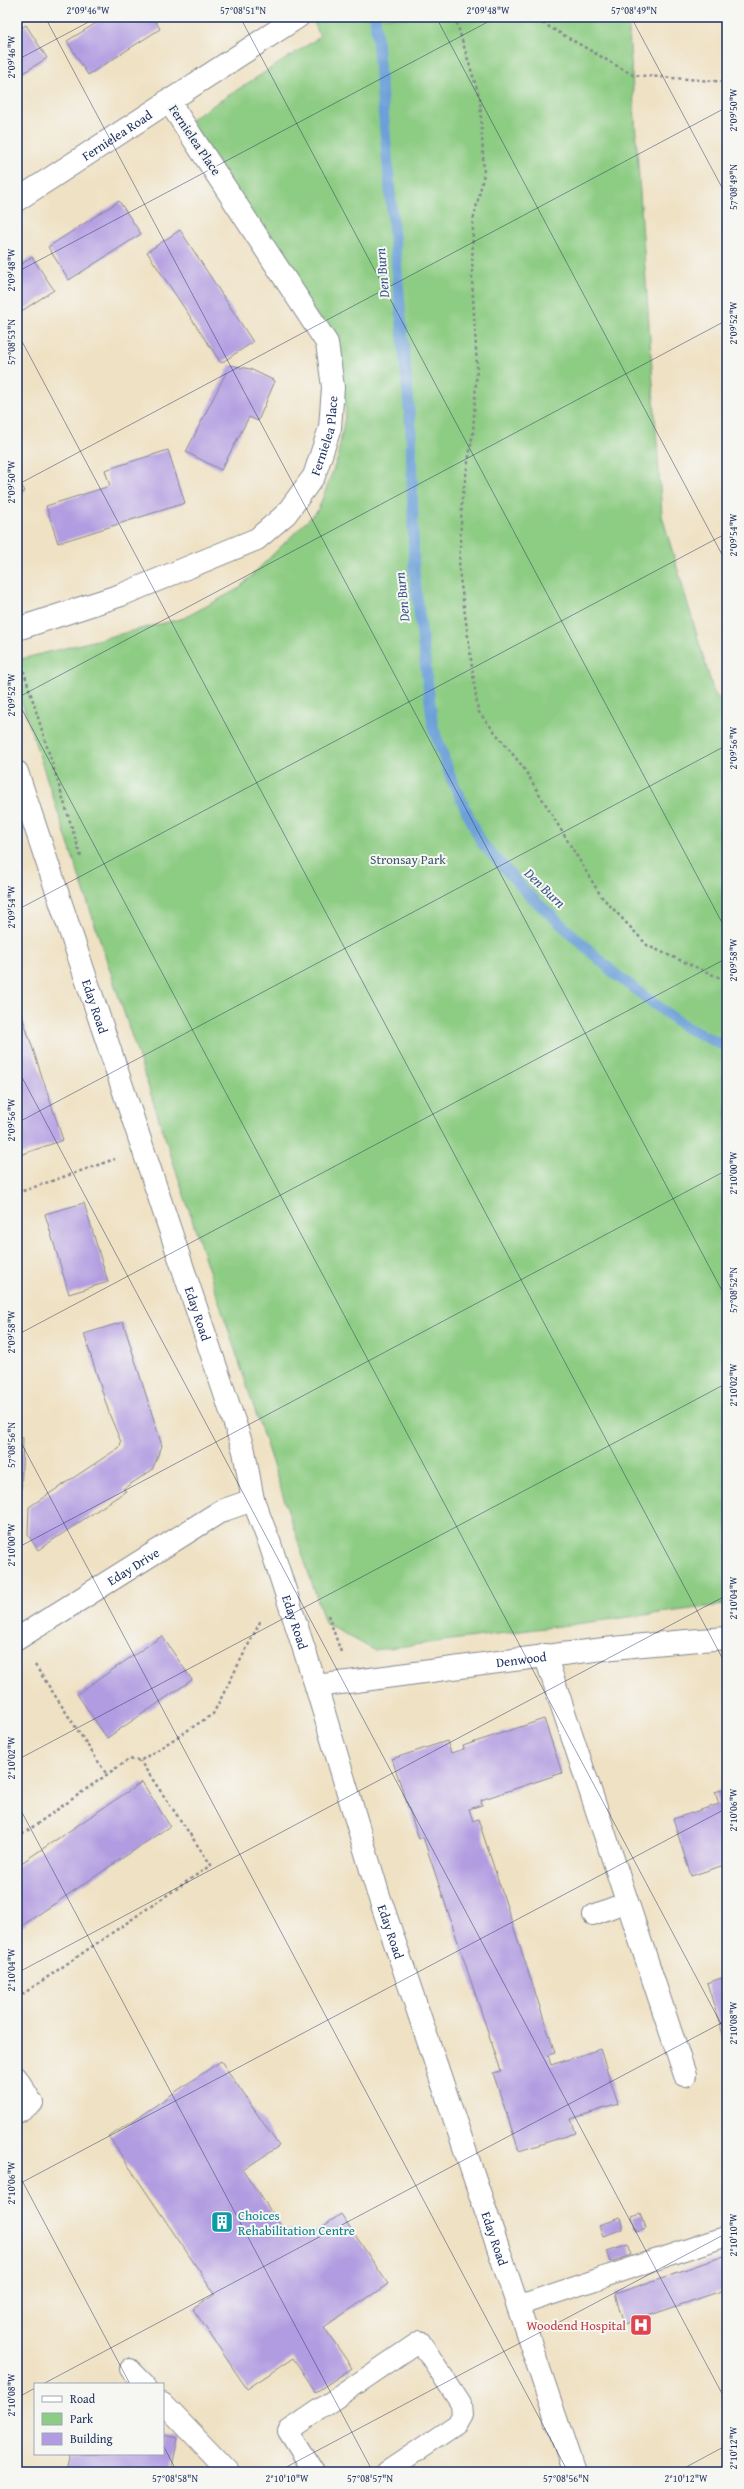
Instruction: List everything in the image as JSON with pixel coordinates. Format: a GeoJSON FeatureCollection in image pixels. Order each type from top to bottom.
{"type":"FeatureCollection","features":[{"type":"Feature","properties":{"kind":"street","name":"Fernielea Road"},"geometry":{"type":"LineString","coordinates":[[17,200],[168,100],[298,17]]}},
{"type":"Feature","properties":{"kind":"street","name":"Fernielea Place"},"geometry":{"type":"LineString","coordinates":[[17,629],[121,596],[257,539],[286,514],[314,476],[330,428],[333,387],[327,343],[168,100]]}},
{"type":"Feature","properties":{"kind":"street","name":"Eday Road"},"geometry":{"type":"LineString","coordinates":[[17,772],[244,1451],[253,1500],[270,1544],[316,1686],[378,1893],[574,2472]]}},
{"type":"Feature","properties":{"kind":"street","name":"Eday Drive"},"geometry":{"type":"LineString","coordinates":[[22,1628],[221,1511],[253,1500]]}},
{"type":"Feature","properties":{"kind":"street","name":"Denwood"},"geometry":{"type":"LineString","coordinates":[[316,1686],[545,1655],[654,1643],[727,1638]]}},
{"type":"Feature","properties":{"kind":"street"},"geometry":{"type":"LineString","coordinates":[[545,1655],[685,2075]]}},
{"type":"Feature","properties":{"kind":"lane"},"geometry":{"type":"LineString","coordinates":[[593,1915],[627,1902]]}},
{"type":"Feature","properties":{"kind":"lane"},"geometry":{"type":"LineString","coordinates":[[17,2077],[33,2103],[17,2113]]}},
{"type":"Feature","properties":{"kind":"lane"},"geometry":{"type":"LineString","coordinates":[[517,2306],[727,2236]]}},
{"type":"Feature","properties":{"kind":"lane"},"geometry":{"type":"LineString","coordinates":[[314,2472],[288,2432],[420,2341],[461,2404],[462,2415],[456,2424],[386,2472]]}},
{"type":"Feature","properties":{"kind":"lane"},"geometry":{"type":"LineString","coordinates":[[130,2369],[144,2383]]}},
{"type":"Feature","properties":{"kind":"lane"},"geometry":{"type":"LineString","coordinates":[[164,2404],[229,2472]]}},
{"type":"Feature","properties":{"kind":"path"},"geometry":{"type":"LineString","coordinates":[[455,17],[480,99],[484,174],[473,221],[472,280],[477,366],[473,432],[462,499],[458,570],[478,711],[523,768],[601,896],[648,946],[727,981]]}},
{"type":"Feature","properties":{"kind":"path"},"geometry":{"type":"LineString","coordinates":[[532,17],[633,75],[727,82]]}},
{"type":"Feature","properties":{"kind":"path"},"geometry":{"type":"LineString","coordinates":[[17,1193],[144,1149]]}},
{"type":"Feature","properties":{"kind":"path"},"geometry":{"type":"LineString","coordinates":[[140,1762],[213,1714],[260,1622],[291,1610]]}},
{"type":"Feature","properties":{"kind":"path"},"geometry":{"type":"LineString","coordinates":[[22,1628],[31,1659],[107,1775]]}},
{"type":"Feature","properties":{"kind":"path"},"geometry":{"type":"LineString","coordinates":[[17,1838],[129,1759],[140,1762],[211,1865],[17,1998]]}},
{"type":"Feature","properties":{"kind":"green space","name":"Stronsay Park"},"geometry":{"type":"Polygon","coordinates":[[[312,17],[628,17],[662,516],[714,693],[727,707],[727,1604],[374,1650],[325,1623],[17,688],[17,660],[184,618],[238,589],[318,510],[337,460],[346,411],[336,344],[190,120],[320,37],[312,17]]]}},
{"type":"Feature","properties":{"kind":"building"},"geometry":{"type":"Polygon","coordinates":[[[106,17],[153,17],[160,29],[88,75],[67,41],[106,17]]]}},
{"type":"Feature","properties":{"kind":"building"},"geometry":{"type":"Polygon","coordinates":[[[26,25],[47,58],[17,77],[17,31],[26,25]]]}},
{"type":"Feature","properties":{"kind":"building"},"geometry":{"type":"Polygon","coordinates":[[[119,201],[141,234],[69,280],[48,247],[119,201]]]}},
{"type":"Feature","properties":{"kind":"building"},"geometry":{"type":"Polygon","coordinates":[[[180,230],[253,342],[221,363],[147,252],[180,230]]]}},
{"type":"Feature","properties":{"kind":"building"},"geometry":{"type":"Polygon","coordinates":[[[32,257],[54,290],[17,314],[17,267],[32,257]]]}},
{"type":"Feature","properties":{"kind":"building"},"geometry":{"type":"Polygon","coordinates":[[[230,365],[250,369],[275,381],[258,421],[249,417],[221,470],[186,452],[230,365]]]}},
{"type":"Feature","properties":{"kind":"building"},"geometry":{"type":"Polygon","coordinates":[[[168,450],[185,503],[58,543],[46,506],[110,486],[105,470],[168,450]]]}},
{"type":"Feature","properties":{"kind":"building"},"geometry":{"type":"Polygon","coordinates":[[[17,478],[25,491],[17,496],[17,478]]]}},
{"type":"Feature","properties":{"kind":"building"},"geometry":{"type":"Polygon","coordinates":[[[17,1001],[63,1140],[17,1156],[17,1001]]]}},
{"type":"Feature","properties":{"kind":"building"},"geometry":{"type":"Polygon","coordinates":[[[84,1203],[108,1282],[69,1294],[45,1214],[84,1203]]]}},
{"type":"Feature","properties":{"kind":"building"},"geometry":{"type":"Polygon","coordinates":[[[123,1322],[162,1446],[152,1470],[123,1489],[126,1491],[38,1550],[28,1535],[29,1507],[120,1447],[121,1442],[110,1416],[84,1334],[123,1322]]]}},
{"type":"Feature","properties":{"kind":"building"},"geometry":{"type":"Polygon","coordinates":[[[17,1435],[23,1438],[19,1556],[17,1555],[17,1435]]]}},
{"type":"Feature","properties":{"kind":"building"},"geometry":{"type":"Polygon","coordinates":[[[162,1636],[192,1680],[107,1738],[77,1694],[162,1636]]]}},
{"type":"Feature","properties":{"kind":"building"},"geometry":{"type":"Polygon","coordinates":[[[544,1719],[562,1773],[481,1800],[482,1805],[469,1809],[473,1821],[478,1819],[555,2053],[548,2055],[551,2065],[600,2049],[618,2104],[571,2119],[576,2133],[519,2151],[493,2073],[501,2071],[423,1837],[419,1839],[392,1759],[447,1741],[451,1753],[464,1749],[463,1746],[544,1719]]]}},
{"type":"Feature","properties":{"kind":"building"},"geometry":{"type":"Polygon","coordinates":[[[142,1782],[170,1826],[17,1929],[17,1866],[142,1782]]]}},
{"type":"Feature","properties":{"kind":"building"},"geometry":{"type":"Polygon","coordinates":[[[727,1788],[727,1864],[691,1876],[673,1819],[719,1804],[715,1792],[727,1788]]]}},
{"type":"Feature","properties":{"kind":"building"},"geometry":{"type":"Polygon","coordinates":[[[727,1877],[727,1891],[723,1878],[727,1877]]]}},
{"type":"Feature","properties":{"kind":"building"},"geometry":{"type":"Polygon","coordinates":[[[727,1976],[727,2037],[724,2038],[707,1983],[727,1976]]]}},
{"type":"Feature","properties":{"kind":"building","name":"Choices Rehabilitation Centre"},"geometry":{"type":"Polygon","coordinates":[[[221,2061],[279,2146],[243,2170],[283,2229],[312,2234],[341,2214],[388,2284],[324,2327],[352,2368],[316,2392],[293,2358],[247,2389],[193,2309],[215,2294],[109,2137],[221,2061]]]}},
{"type":"Feature","properties":{"kind":"building"},"geometry":{"type":"Polygon","coordinates":[[[641,2214],[646,2228],[636,2231],[632,2217],[641,2214]]]}},
{"type":"Feature","properties":{"kind":"building"},"geometry":{"type":"Polygon","coordinates":[[[620,2218],[623,2229],[603,2236],[599,2225],[620,2218]]]}},
{"type":"Feature","properties":{"kind":"building"},"geometry":{"type":"Polygon","coordinates":[[[628,2244],[632,2255],[611,2262],[607,2251],[628,2244]]]}},
{"type":"Feature","properties":{"kind":"building"},"geometry":{"type":"Polygon","coordinates":[[[727,2255],[727,2289],[624,2324],[615,2294],[727,2255]]]}},
{"type":"Feature","properties":{"kind":"building"},"geometry":{"type":"Polygon","coordinates":[[[164,2435],[178,2438],[171,2472],[66,2472],[70,2455],[164,2455],[164,2435]]]}},
{"type":"Feature","properties":{"kind":"waterway","name":"Den Burn"},"geometry":{"type":"LineString","coordinates":[[375,17],[411,431],[414,571],[433,727],[451,778],[481,842],[528,894],[615,974],[685,1027],[727,1047]]}},
{"type":"Feature","properties":{"kind":"place","name":"Choices Rehabilitation Centre"},"geometry":{"type":"Point","coordinates":[222,2222]}},
{"type":"Feature","properties":{"kind":"place","name":"Woodend Hospital"},"geometry":{"type":"Point","coordinates":[641,2325]}}]}
